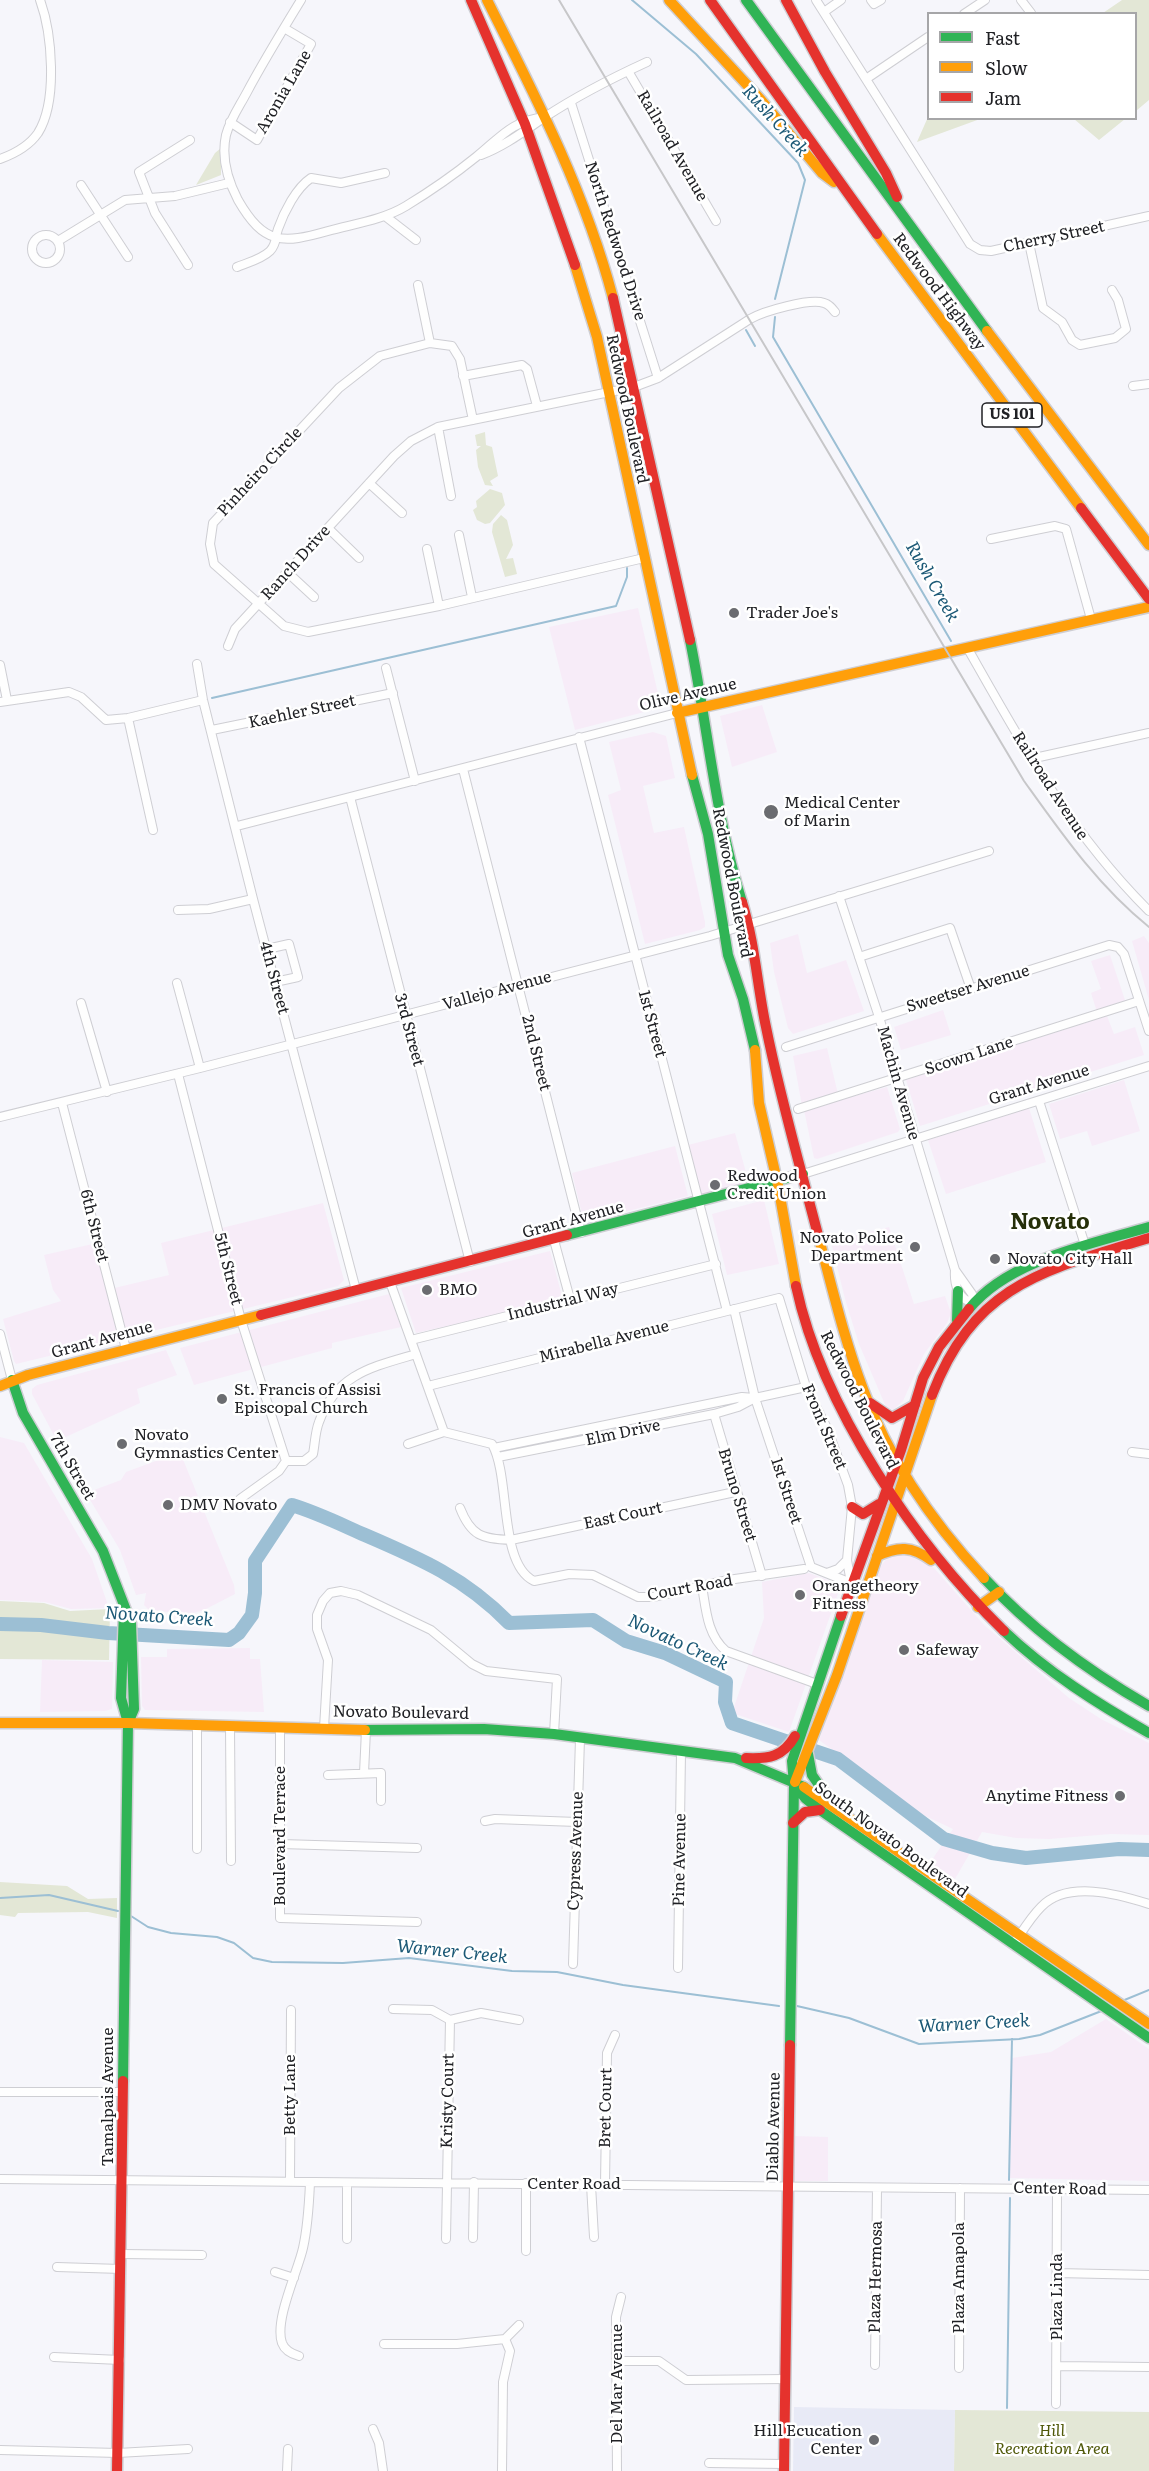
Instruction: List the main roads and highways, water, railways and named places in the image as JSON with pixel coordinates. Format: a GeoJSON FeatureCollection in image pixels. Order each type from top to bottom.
{"type":"FeatureCollection","features":[{"type":"Feature","properties":{"kind":"main road","name":"Redwood Boulevard"},"geometry":{"type":"LineString","coordinates":[[471,0],[527,124],[578,269],[597,337],[677,712],[706,825],[729,960],[743,996],[756,1055],[758,1101],[777,1183],[797,1290],[813,1345],[851,1424],[886,1487],[943,1569],[978,1607],[1025,1652],[1095,1703],[1149,1732]]}},
{"type":"Feature","properties":{"kind":"main road","name":"Redwood Boulevard"},"geometry":{"type":"LineString","coordinates":[[487,0],[577,186],[603,261],[634,387],[702,707],[731,866],[749,924],[761,1004],[781,1093],[844,1339],[866,1398],[905,1476],[956,1546],[999,1592],[1040,1630],[1107,1682],[1149,1706]]}},
{"type":"Feature","properties":{"kind":"main road"},"geometry":{"type":"LineString","coordinates":[[669,0],[775,116],[822,173],[847,193]]}},
{"type":"Feature","properties":{"kind":"main road","name":"Redwood Highway"},"geometry":{"type":"LineString","coordinates":[[710,0],[847,193],[1149,599]]}},
{"type":"Feature","properties":{"kind":"main road","name":"Redwood Highway"},"geometry":{"type":"LineString","coordinates":[[746,0],[909,224],[1149,545]]}},
{"type":"Feature","properties":{"kind":"main road"},"geometry":{"type":"LineString","coordinates":[[786,0],[825,72],[886,173],[909,224]]}},
{"type":"Feature","properties":{"kind":"main road","name":"Olive Avenue"},"geometry":{"type":"LineString","coordinates":[[677,712],[1149,607]]}},
{"type":"Feature","properties":{"kind":"main road","name":"Grant Avenue"},"geometry":{"type":"LineString","coordinates":[[0,1386],[12,1380],[126,1349],[777,1183],[803,1174]]}},
{"type":"Feature","properties":{"kind":"main road","name":"Diablo Avenue"},"geometry":{"type":"LineString","coordinates":[[784,2468],[793,1823],[794,1784],[801,1753],[799,1732],[931,1361],[956,1322],[974,1303],[999,1283],[1023,1269],[1085,1245],[1149,1227]]}},
{"type":"Feature","properties":{"kind":"main road","name":"Diablo Avenue"},"geometry":{"type":"LineString","coordinates":[[801,1753],[814,1735],[945,1365],[961,1337],[983,1312],[1008,1290],[1040,1273],[1149,1238]]}},
{"type":"Feature","properties":{"kind":"main road"},"geometry":{"type":"LineString","coordinates":[[956,1322],[958,1291]]}},
{"type":"Feature","properties":{"kind":"main road"},"geometry":{"type":"LineString","coordinates":[[974,1303],[983,1312]]}},
{"type":"Feature","properties":{"kind":"main road","name":"7th Street"},"geometry":{"type":"LineString","coordinates":[[12,1380],[23,1413],[107,1558],[126,1624],[127,1650],[122,1698],[128,1723]]}},
{"type":"Feature","properties":{"kind":"main road"},"geometry":{"type":"LineString","coordinates":[[866,1398],[877,1410],[892,1418],[916,1404]]}},
{"type":"Feature","properties":{"kind":"main road"},"geometry":{"type":"LineString","coordinates":[[852,1507],[866,1514],[881,1502]]}},
{"type":"Feature","properties":{"kind":"main road"},"geometry":{"type":"LineString","coordinates":[[877,1556],[897,1547],[907,1546],[927,1556],[943,1569]]}},
{"type":"Feature","properties":{"kind":"main road"},"geometry":{"type":"LineString","coordinates":[[851,1583],[867,1588]]}},
{"type":"Feature","properties":{"kind":"main road"},"geometry":{"type":"LineString","coordinates":[[978,1607],[999,1592]]}},
{"type":"Feature","properties":{"kind":"main road"},"geometry":{"type":"LineString","coordinates":[[824,1665],[825,1683],[831,1690]]}},
{"type":"Feature","properties":{"kind":"main road","name":"Novato Boulevard"},"geometry":{"type":"LineString","coordinates":[[0,1723],[128,1723],[366,1730],[484,1729],[554,1734],[735,1758],[768,1770],[794,1784]]}},
{"type":"Feature","properties":{"kind":"main road","name":"Tamalpais Avenue"},"geometry":{"type":"LineString","coordinates":[[117,2471],[122,2254],[121,2092],[128,1723]]}},
{"type":"Feature","properties":{"kind":"main road"},"geometry":{"type":"LineString","coordinates":[[735,1758],[765,1759],[782,1754],[801,1753],[819,1788],[841,1812]]}},
{"type":"Feature","properties":{"kind":"main road","name":"South Novato Boulevard"},"geometry":{"type":"LineString","coordinates":[[794,1784],[805,1798],[820,1810],[1149,2038]]}},
{"type":"Feature","properties":{"kind":"main road","name":"South Novato Boulevard"},"geometry":{"type":"LineString","coordinates":[[794,1784],[806,1788],[1149,2024]]}},
{"type":"Feature","properties":{"kind":"main road"},"geometry":{"type":"LineString","coordinates":[[793,1823],[805,1812],[820,1810]]}},
{"type":"Feature","properties":{"kind":"waterway","name":"Rush Creek"},"geometry":{"type":"LineString","coordinates":[[632,0],[696,54],[798,163],[805,180],[775,299]]}},
{"type":"Feature","properties":{"kind":"waterway","name":"Rush Creek"},"geometry":{"type":"LineString","coordinates":[[775,317],[773,337],[951,641]]}},
{"type":"Feature","properties":{"kind":"waterway"},"geometry":{"type":"LineString","coordinates":[[746,330],[755,346]]}},
{"type":"Feature","properties":{"kind":"waterway"},"geometry":{"type":"LineString","coordinates":[[212,698],[616,606],[627,577],[627,568]]}},
{"type":"Feature","properties":{"kind":"waterway","name":"Novato Creek"},"geometry":{"type":"LineString","coordinates":[[0,1624],[41,1625],[108,1633],[229,1640],[239,1633],[252,1615],[255,1561],[292,1505],[320,1515],[442,1571],[476,1594],[509,1623],[593,1620],[626,1641],[665,1653],[726,1682],[725,1702],[732,1723],[838,1759],[944,1839],[992,1853],[1026,1858],[1119,1849],[1149,1850]]}},
{"type":"Feature","properties":{"kind":"waterway","name":"Warner Creek"},"geometry":{"type":"LineString","coordinates":[[0,1898],[49,1895],[118,1911]]}},
{"type":"Feature","properties":{"kind":"waterway","name":"Warner Creek"},"geometry":{"type":"LineString","coordinates":[[131,1916],[148,1927],[171,1933],[217,1937],[234,1943],[253,1958],[272,1962],[343,1963],[409,1958],[512,1971],[557,1972],[623,1985],[779,2006]]}},
{"type":"Feature","properties":{"kind":"waterway","name":"Warner Creek"},"geometry":{"type":"LineString","coordinates":[[1122,2001],[1149,1990]]}},
{"type":"Feature","properties":{"kind":"waterway","name":"Warner Creek"},"geometry":{"type":"LineString","coordinates":[[797,2006],[849,2018],[919,2044],[1019,2039],[1040,2035],[1104,2010]]}},
{"type":"Feature","properties":{"kind":"waterway"},"geometry":{"type":"LineString","coordinates":[[1009,2180],[1012,2039]]}},
{"type":"Feature","properties":{"kind":"waterway"},"geometry":{"type":"LineString","coordinates":[[1007,2408],[1010,2198]]}},
{"type":"Feature","properties":{"kind":"railway"},"geometry":{"type":"LineString","coordinates":[[559,0],[1024,781],[1097,877],[1149,927]]}},
{"type":"Feature","properties":{"kind":"place","name":"Trader Joe's"},"geometry":{"type":"Point","coordinates":[734,613]}},
{"type":"Feature","properties":{"kind":"place","name":"Medical Center of Marin"},"geometry":{"type":"Point","coordinates":[771,812]}},
{"type":"Feature","properties":{"kind":"place","name":"Redwood Credit Union"},"geometry":{"type":"Point","coordinates":[715,1185]}},
{"type":"Feature","properties":{"kind":"place","name":"Novato Police Department"},"geometry":{"type":"Point","coordinates":[915,1247]}},
{"type":"Feature","properties":{"kind":"place","name":"Novato City Hall"},"geometry":{"type":"Point","coordinates":[995,1259]}},
{"type":"Feature","properties":{"kind":"place","name":"BMO"},"geometry":{"type":"Point","coordinates":[427,1290]}},
{"type":"Feature","properties":{"kind":"place","name":"St. Francis of Assisi Episcopal Church"},"geometry":{"type":"Point","coordinates":[222,1399]}},
{"type":"Feature","properties":{"kind":"place","name":"Novato Gymnastics Center"},"geometry":{"type":"Point","coordinates":[122,1444]}},
{"type":"Feature","properties":{"kind":"place","name":"DMV Novato"},"geometry":{"type":"Point","coordinates":[168,1505]}},
{"type":"Feature","properties":{"kind":"place","name":"Orangetheory Fitness"},"geometry":{"type":"Point","coordinates":[800,1595]}},
{"type":"Feature","properties":{"kind":"place","name":"Safeway"},"geometry":{"type":"Point","coordinates":[904,1650]}},
{"type":"Feature","properties":{"kind":"place","name":"Anytime Fitness"},"geometry":{"type":"Point","coordinates":[1120,1796]}},
{"type":"Feature","properties":{"kind":"place","name":"Hill Ecucation Center"},"geometry":{"type":"Point","coordinates":[874,2440]}},
{"type":"Feature","properties":{"kind":"district","name":"Novato"},"geometry":{"type":"Point","coordinates":[1050,1223]}},
{"type":"Feature","properties":{"kind":"park label","name":"Hill Recreation Area"},"geometry":{"type":"Point","coordinates":[1052,2440]}}]}
